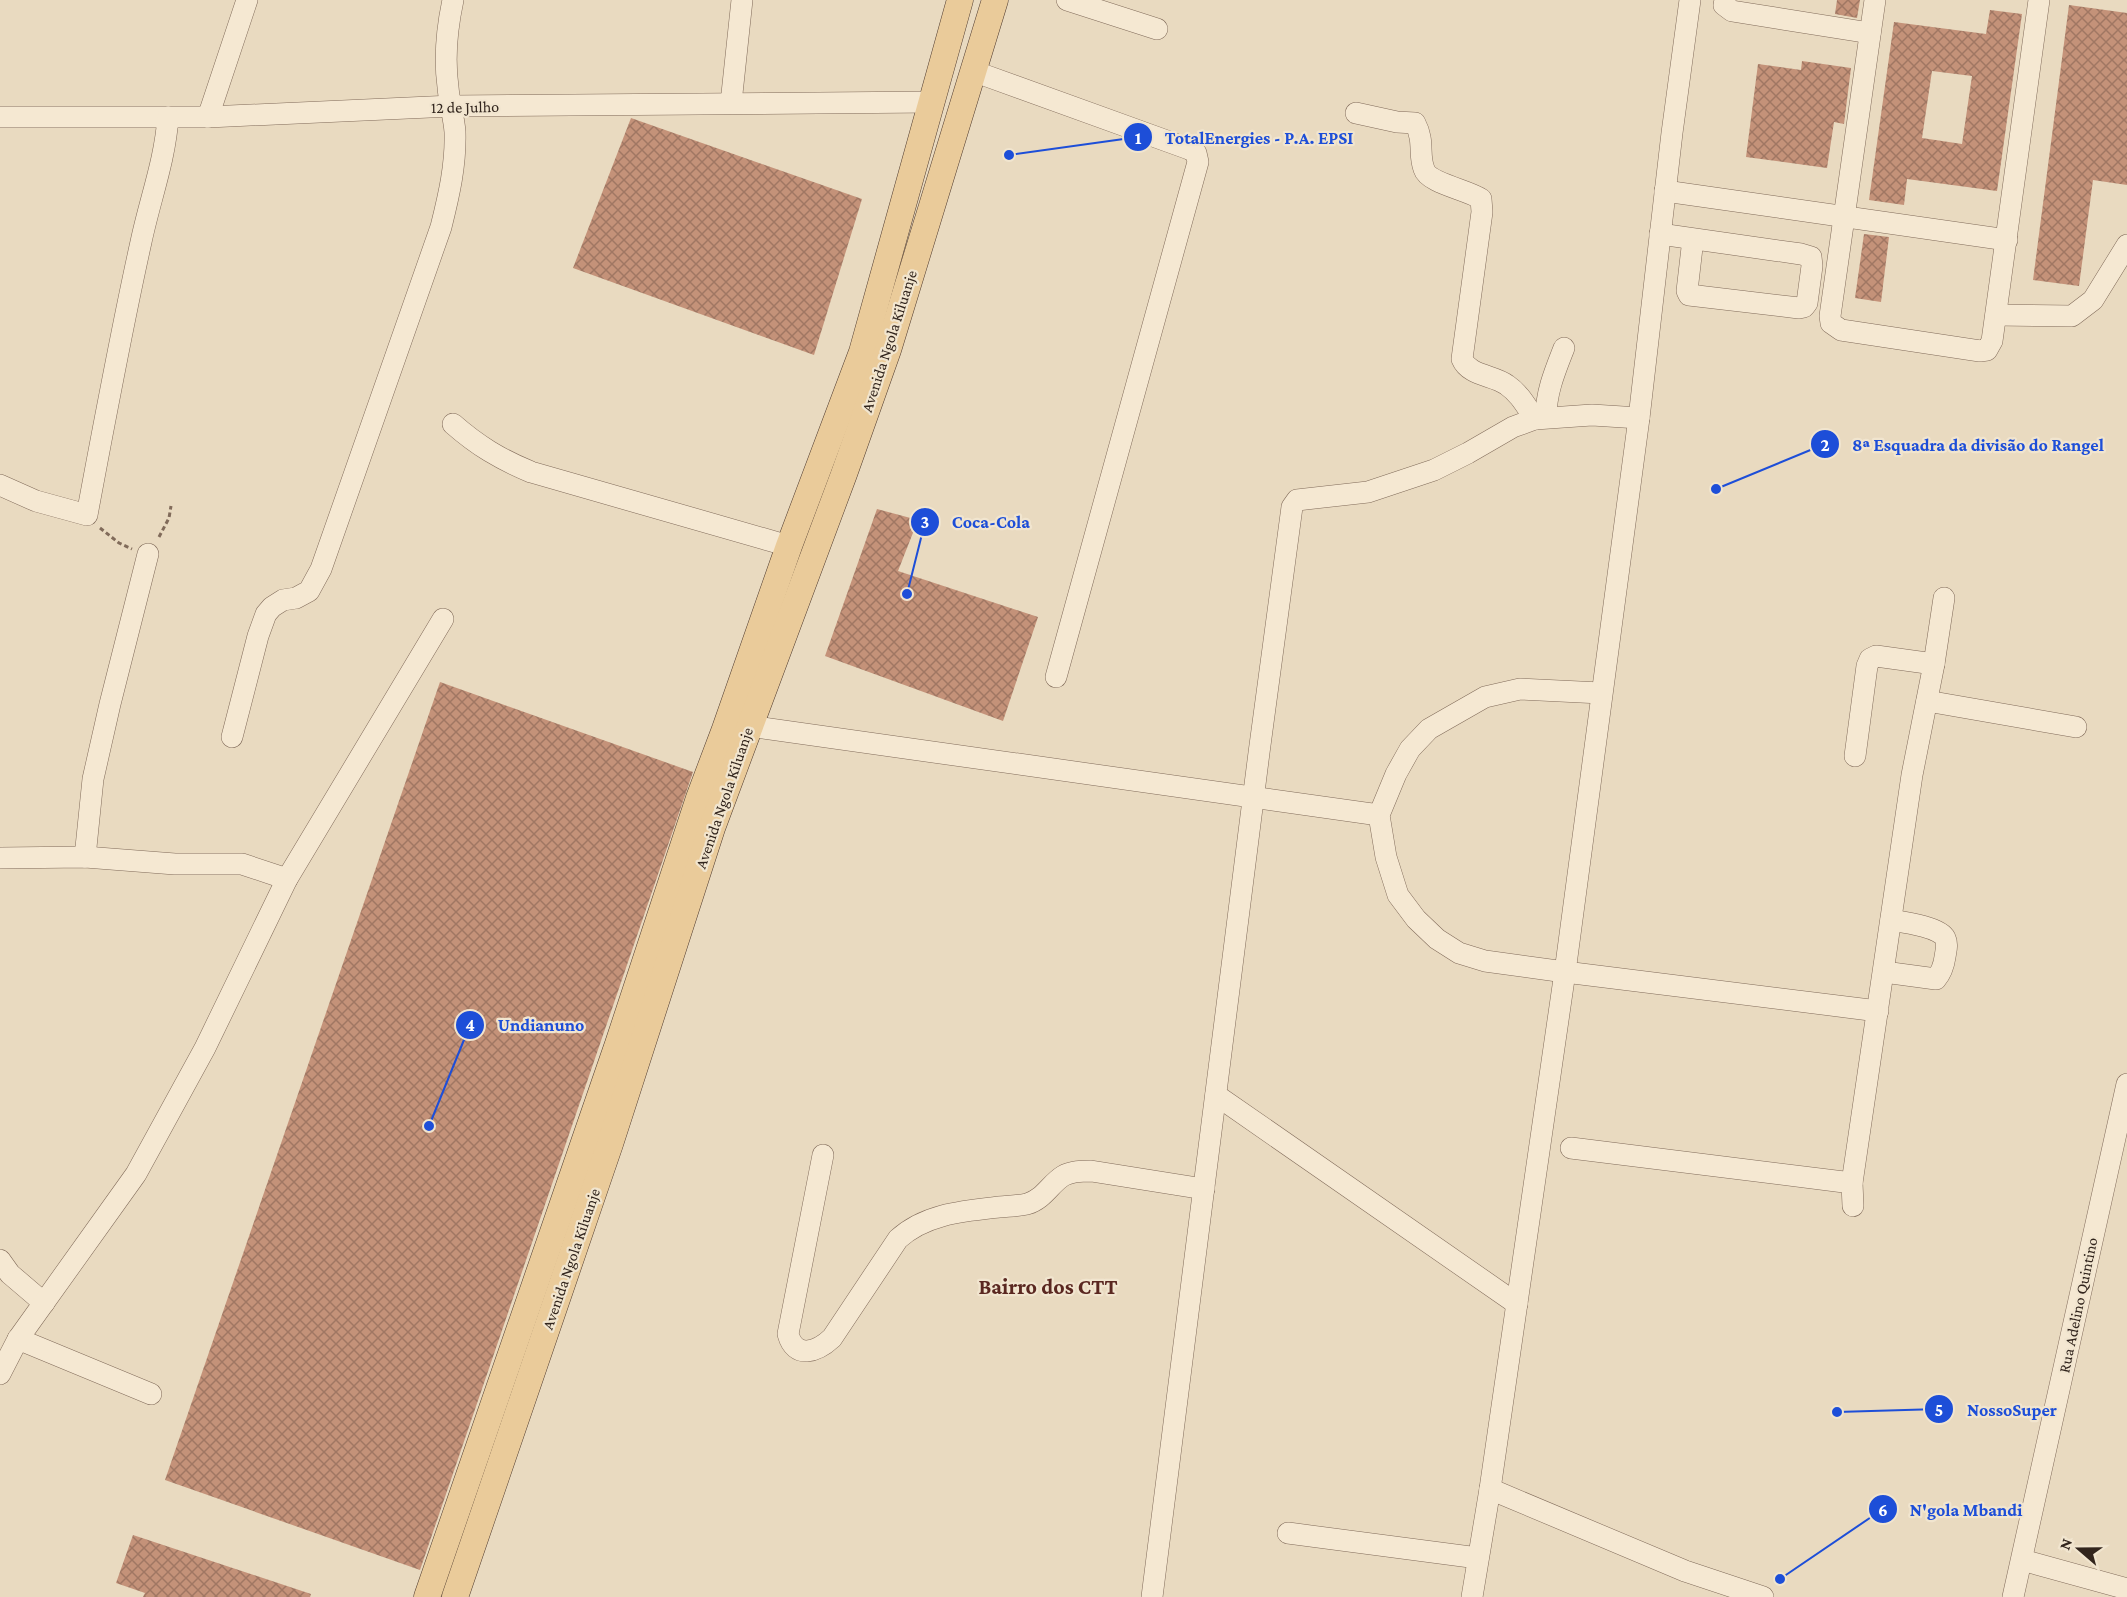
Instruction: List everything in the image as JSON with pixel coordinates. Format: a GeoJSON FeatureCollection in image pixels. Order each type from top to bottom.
{"type":"FeatureCollection","features":[{"type":"Feature","properties":{"kind":"main road","name":"Avenida Ngola Kiluanje"},"geometry":{"type":"LineString","coordinates":[[427,1597],[618,1044],[699,798],[862,351],[960,0]]}},
{"type":"Feature","properties":{"kind":"main road","name":"Avenida Ngola Kiluanje"},"geometry":{"type":"LineString","coordinates":[[455,1597],[610,1144],[712,828],[888,350],[995,0]]}},
{"type":"Feature","properties":{"kind":"street"},"geometry":{"type":"LineString","coordinates":[[208,117],[247,0]]}},
{"type":"Feature","properties":{"kind":"street"},"geometry":{"type":"LineString","coordinates":[[232,737],[258,636],[266,614],[283,600],[296,598],[309,591],[321,568],[412,306],[431,258],[451,188],[455,159],[455,131],[448,89],[446,50],[453,0]]}},
{"type":"Feature","properties":{"kind":"street"},"geometry":{"type":"LineString","coordinates":[[731,103],[742,0]]}},
{"type":"Feature","properties":{"kind":"street"},"geometry":{"type":"LineString","coordinates":[[1067,0],[1157,28]]}},
{"type":"Feature","properties":{"kind":"street"},"geometry":{"type":"LineString","coordinates":[[1472,1597],[1490,1489],[1565,972],[1639,418],[1690,0]]}},
{"type":"Feature","properties":{"kind":"street"},"geometry":{"type":"LineString","coordinates":[[1725,0],[1724,5],[1732,11],[1870,33]]}},
{"type":"Feature","properties":{"kind":"street"},"geometry":{"type":"LineString","coordinates":[[1875,0],[1830,316],[1831,323],[1841,330],[1980,351],[1987,350],[1991,345],[2039,0]]}},
{"type":"Feature","properties":{"kind":"street"},"geometry":{"type":"LineString","coordinates":[[973,71],[1189,149],[1196,153],[1198,162],[1056,676]]}},
{"type":"Feature","properties":{"kind":"street","name":"12 de Julho"},"geometry":{"type":"LineString","coordinates":[[0,117],[208,117],[452,106],[931,102]]}},
{"type":"Feature","properties":{"kind":"street"},"geometry":{"type":"LineString","coordinates":[[1356,113],[1398,122],[1415,123],[1421,134],[1424,170],[1432,179],[1473,193],[1481,199],[1482,212],[1462,359],[1464,365],[1504,383],[1519,394],[1540,418]]}},
{"type":"Feature","properties":{"kind":"street"},"geometry":{"type":"LineString","coordinates":[[0,485],[36,501],[87,515],[141,239],[163,160],[168,117]]}},
{"type":"Feature","properties":{"kind":"street"},"geometry":{"type":"LineString","coordinates":[[1665,191],[2007,240]]}},
{"type":"Feature","properties":{"kind":"street"},"geometry":{"type":"LineString","coordinates":[[1660,234],[1802,254],[1810,257],[1812,266],[1807,303],[1804,307],[1799,308],[1689,295],[1693,239]]}},
{"type":"Feature","properties":{"kind":"street"},"geometry":{"type":"LineString","coordinates":[[1996,315],[2072,316],[2093,300],[2127,246]]}},
{"type":"Feature","properties":{"kind":"street"},"geometry":{"type":"LineString","coordinates":[[1540,418],[1564,348]]}},
{"type":"Feature","properties":{"kind":"street"},"geometry":{"type":"LineString","coordinates":[[1152,1597],[1252,796],[1292,507],[1297,500],[1368,492],[1434,470],[1513,427],[1540,418],[1592,415],[1639,418]]}},
{"type":"Feature","properties":{"kind":"street"},"geometry":{"type":"LineString","coordinates":[[453,424],[474,443],[500,459],[531,472],[789,546]]}},
{"type":"Feature","properties":{"kind":"street"},"geometry":{"type":"LineString","coordinates":[[85,857],[93,779],[148,554]]}},
{"type":"Feature","properties":{"kind":"street"},"geometry":{"type":"LineString","coordinates":[[1853,1206],[1852,1183],[1912,775],[1934,664],[1944,598]]}},
{"type":"Feature","properties":{"kind":"street"},"geometry":{"type":"LineString","coordinates":[[2,1367],[18,1340],[136,1174],[205,1048],[287,879],[443,619]]}},
{"type":"Feature","properties":{"kind":"street"},"geometry":{"type":"LineString","coordinates":[[1855,756],[1867,666],[1870,659],[1876,656],[1934,664]]}},
{"type":"Feature","properties":{"kind":"street"},"geometry":{"type":"LineString","coordinates":[[1601,693],[1520,688],[1485,697],[1429,729],[1410,749],[1396,774],[1379,815],[1386,857],[1398,895],[1416,919],[1437,939],[1459,953],[1485,961],[1878,1011]]}},
{"type":"Feature","properties":{"kind":"street"},"geometry":{"type":"LineString","coordinates":[[1927,701],[2076,727]]}},
{"type":"Feature","properties":{"kind":"street"},"geometry":{"type":"LineString","coordinates":[[749,726],[1379,815]]}},
{"type":"Feature","properties":{"kind":"street"},"geometry":{"type":"LineString","coordinates":[[0,858],[85,857],[175,864],[242,864],[287,879]]}},
{"type":"Feature","properties":{"kind":"street"},"geometry":{"type":"LineString","coordinates":[[1884,972],[1936,979],[1944,963],[1947,950],[1946,940],[1942,934],[1925,927],[1891,920]]}},
{"type":"Feature","properties":{"kind":"street"},"geometry":{"type":"LineString","coordinates":[[1216,1095],[1517,1304]]}},
{"type":"Feature","properties":{"kind":"street","name":"Rua Adelino Quintino"},"geometry":{"type":"LineString","coordinates":[[2013,1597],[2126,1096]]}},
{"type":"Feature","properties":{"kind":"street"},"geometry":{"type":"LineString","coordinates":[[1571,1148],[1852,1183]]}},
{"type":"Feature","properties":{"kind":"street"},"geometry":{"type":"LineString","coordinates":[[823,1155],[788,1334],[790,1344],[797,1349],[809,1351],[821,1347],[832,1338],[898,1239],[908,1230],[924,1222],[946,1214],[1028,1204],[1044,1195],[1063,1176],[1075,1172],[1091,1171],[1204,1189]]}},
{"type":"Feature","properties":{"kind":"street"},"geometry":{"type":"LineString","coordinates":[[0,1260],[10,1274],[44,1303]]}},
{"type":"Feature","properties":{"kind":"street"},"geometry":{"type":"LineString","coordinates":[[18,1340],[151,1394]]}},
{"type":"Feature","properties":{"kind":"street"},"geometry":{"type":"LineString","coordinates":[[1490,1489],[1685,1571],[1763,1597]]}},
{"type":"Feature","properties":{"kind":"street"},"geometry":{"type":"LineString","coordinates":[[1288,1533],[1479,1558]]}},
{"type":"Feature","properties":{"kind":"street"},"geometry":{"type":"LineString","coordinates":[[2022,1560],[2127,1589]]}},
{"type":"Feature","properties":{"kind":"path"},"geometry":{"type":"LineString","coordinates":[[87,515],[118,543],[148,554],[164,530],[171,506]]}},
{"type":"Feature","properties":{"kind":"building"},"geometry":{"type":"Polygon","coordinates":[[[1837,0],[1860,0],[1857,18],[1835,14],[1837,0]]]}},
{"type":"Feature","properties":{"kind":"building"},"geometry":{"type":"Polygon","coordinates":[[[2069,5],[2127,13],[2127,185],[2093,180],[2079,286],[2033,280],[2069,5]]]}},
{"type":"Feature","properties":{"kind":"building"},"geometry":{"type":"Polygon","coordinates":[[[1990,10],[2022,14],[1997,191],[1907,179],[1904,205],[1869,200],[1894,22],[1986,34],[1990,10]],[[1932,71],[1922,138],[1962,144],[1972,76],[1932,71]]]}},
{"type":"Feature","properties":{"kind":"building"},"geometry":{"type":"Polygon","coordinates":[[[1802,61],[1851,68],[1844,124],[1834,122],[1827,168],[1746,157],[1758,64],[1801,70],[1802,61]]]}},
{"type":"Feature","properties":{"kind":"building"},"geometry":{"type":"Polygon","coordinates":[[[631,118],[862,199],[814,355],[573,268],[631,118]]]}},
{"type":"Feature","properties":{"kind":"building"},"geometry":{"type":"Polygon","coordinates":[[[1864,234],[1889,237],[1881,302],[1855,298],[1864,234]]]}},
{"type":"Feature","properties":{"kind":"building"},"geometry":{"type":"Polygon","coordinates":[[[877,509],[918,520],[898,571],[1038,617],[1003,721],[825,656],[877,509]]]}},
{"type":"Feature","properties":{"kind":"building"},"geometry":{"type":"Polygon","coordinates":[[[440,682],[693,772],[420,1570],[165,1480],[440,682]]]}},
{"type":"Feature","properties":{"kind":"building"},"geometry":{"type":"Polygon","coordinates":[[[133,1535],[311,1594],[310,1597],[143,1597],[145,1593],[116,1583],[133,1535]]]}},
{"type":"Feature","properties":{"kind":"place","name":"TotalEnergies - P.A. EPSI"},"geometry":{"type":"Point","coordinates":[1009,155]}},
{"type":"Feature","properties":{"kind":"place","name":"8ª Esquadra da divisão do Rangel"},"geometry":{"type":"Point","coordinates":[1716,489]}},
{"type":"Feature","properties":{"kind":"place","name":"Coca-Cola"},"geometry":{"type":"Point","coordinates":[907,594]}},
{"type":"Feature","properties":{"kind":"place","name":"Undianuno"},"geometry":{"type":"Point","coordinates":[429,1126]}},
{"type":"Feature","properties":{"kind":"place","name":"NossoSuper"},"geometry":{"type":"Point","coordinates":[1837,1412]}},
{"type":"Feature","properties":{"kind":"place","name":"N'gola Mbandi"},"geometry":{"type":"Point","coordinates":[1780,1579]}},
{"type":"Feature","properties":{"kind":"district","name":"Bairro dos CTT"},"geometry":{"type":"Point","coordinates":[1048,1286]}}]}
